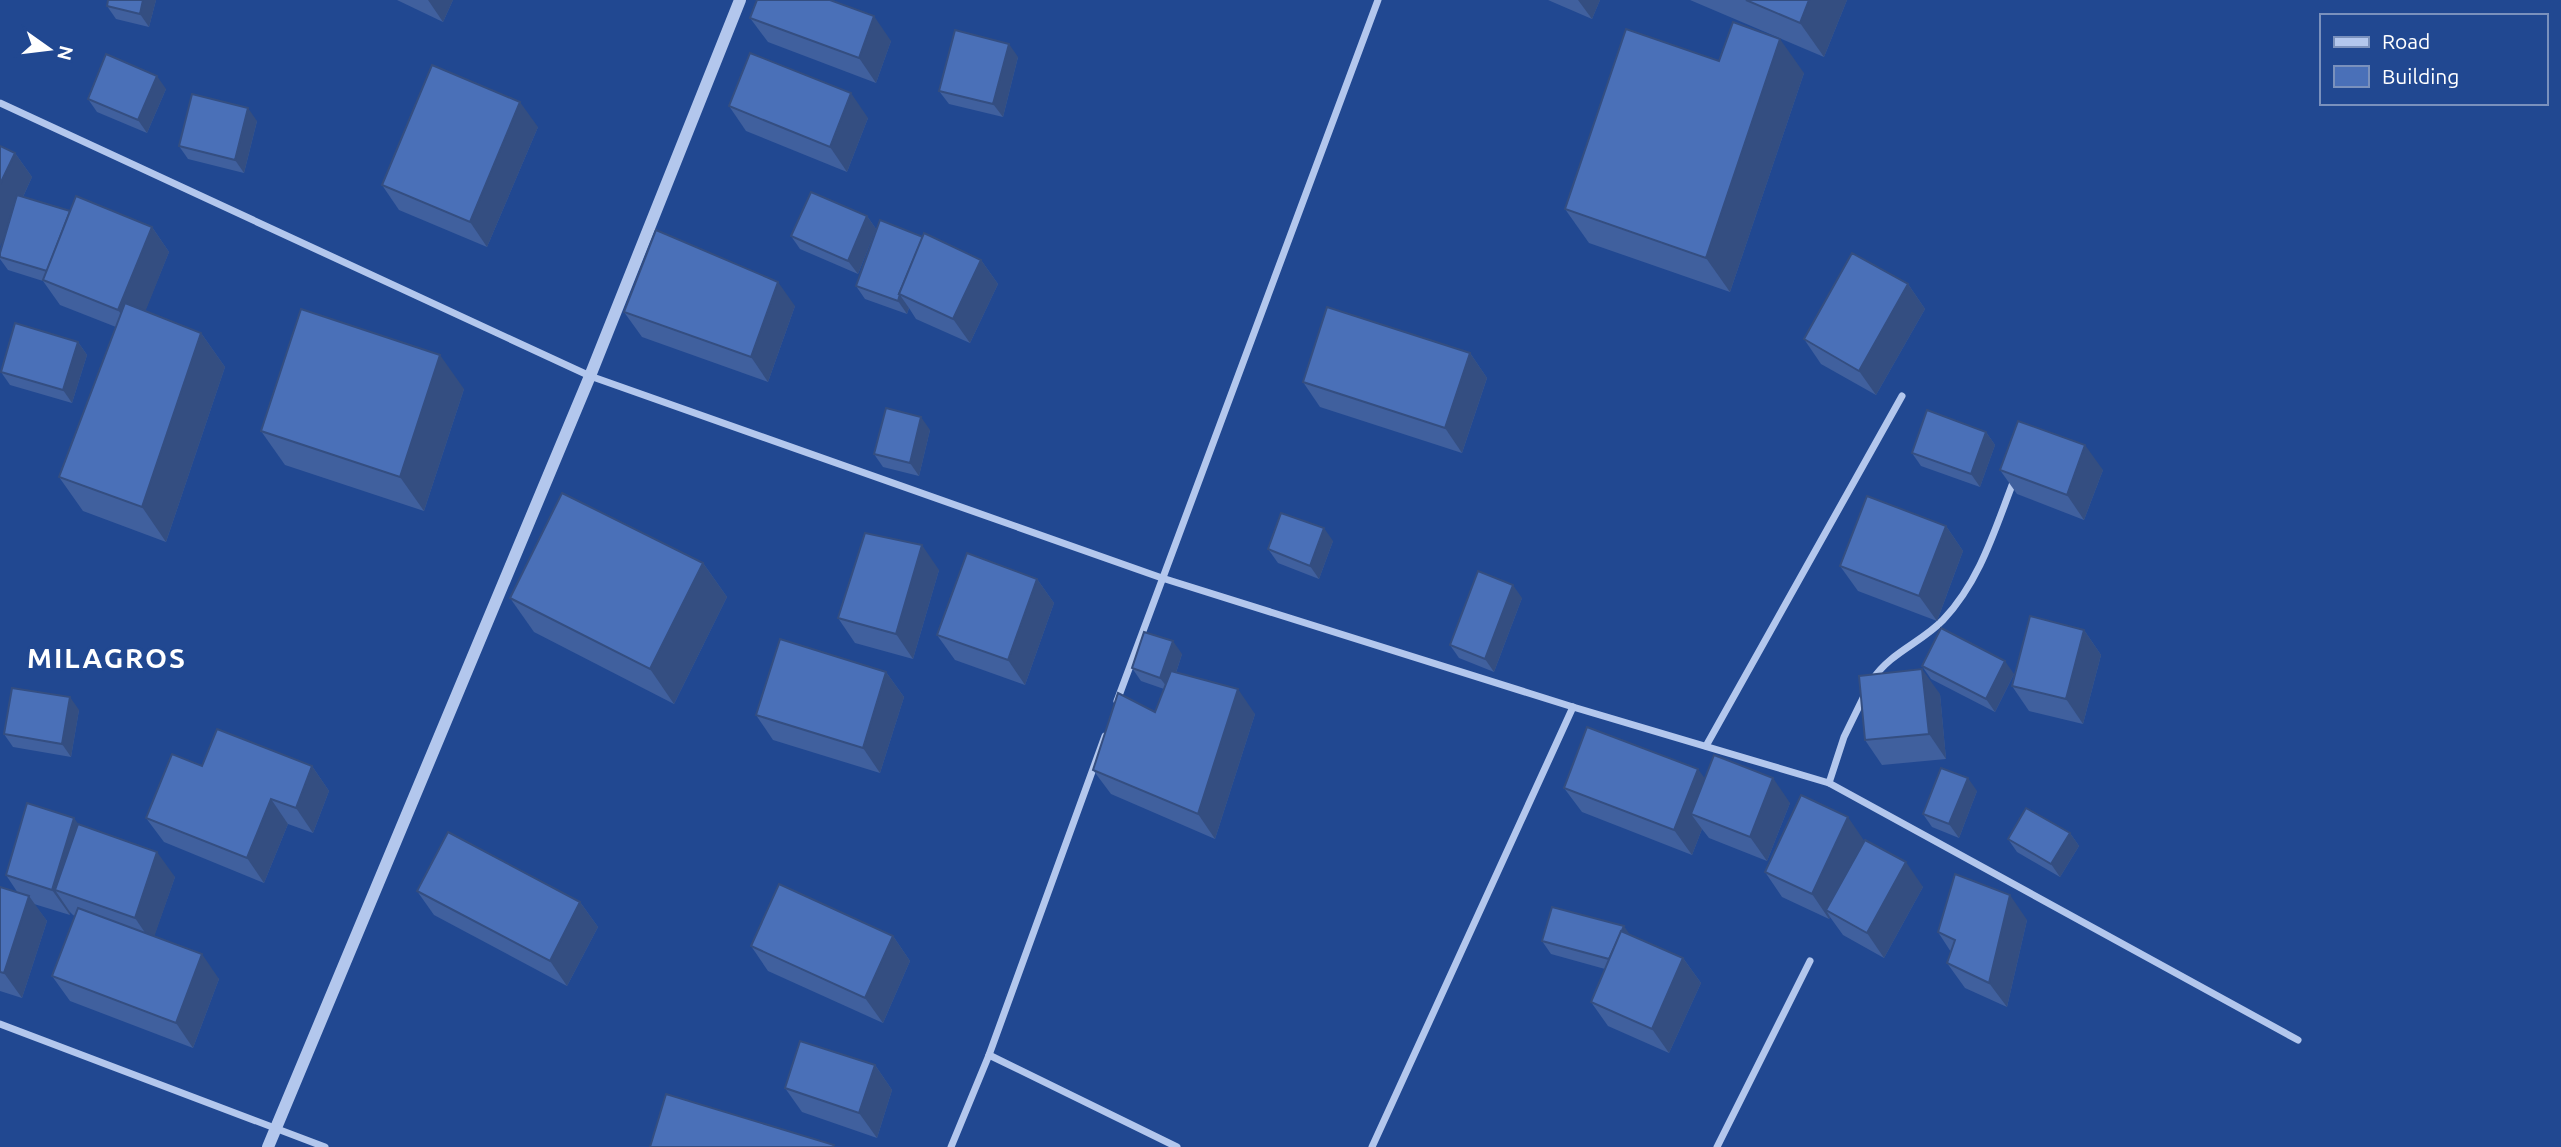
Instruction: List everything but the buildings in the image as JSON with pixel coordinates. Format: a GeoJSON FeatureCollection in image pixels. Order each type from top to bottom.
{"type":"FeatureCollection","features":[{"type":"Feature","properties":{"kind":"street"},"geometry":{"type":"LineString","coordinates":[[268,1147],[590,376],[740,0]]}},
{"type":"Feature","properties":{"kind":"street"},"geometry":{"type":"LineString","coordinates":[[1115,707],[1378,0]]}},
{"type":"Feature","properties":{"kind":"street"},"geometry":{"type":"LineString","coordinates":[[0,103],[590,376],[1162,578],[1573,707],[1829,783],[2298,1040]]}},
{"type":"Feature","properties":{"kind":"street"},"geometry":{"type":"LineString","coordinates":[[1706,746],[1902,396]]}},
{"type":"Feature","properties":{"kind":"street"},"geometry":{"type":"LineString","coordinates":[[1829,783],[1844,737],[1874,676],[1902,649],[1942,621],[1976,577],[2019,467]]}},
{"type":"Feature","properties":{"kind":"street"},"geometry":{"type":"LineString","coordinates":[[1372,1147],[1573,707]]}},
{"type":"Feature","properties":{"kind":"street"},"geometry":{"type":"LineString","coordinates":[[950,1147],[989,1055],[1106,733]]}},
{"type":"Feature","properties":{"kind":"street"},"geometry":{"type":"LineString","coordinates":[[1717,1147],[1810,961]]}},
{"type":"Feature","properties":{"kind":"street"},"geometry":{"type":"LineString","coordinates":[[0,1024],[325,1147]]}},
{"type":"Feature","properties":{"kind":"street"},"geometry":{"type":"LineString","coordinates":[[989,1055],[1177,1147]]}},
{"type":"Feature","properties":{"kind":"district","name":"MILAGROS"},"geometry":{"type":"Point","coordinates":[107,658]}}]}
